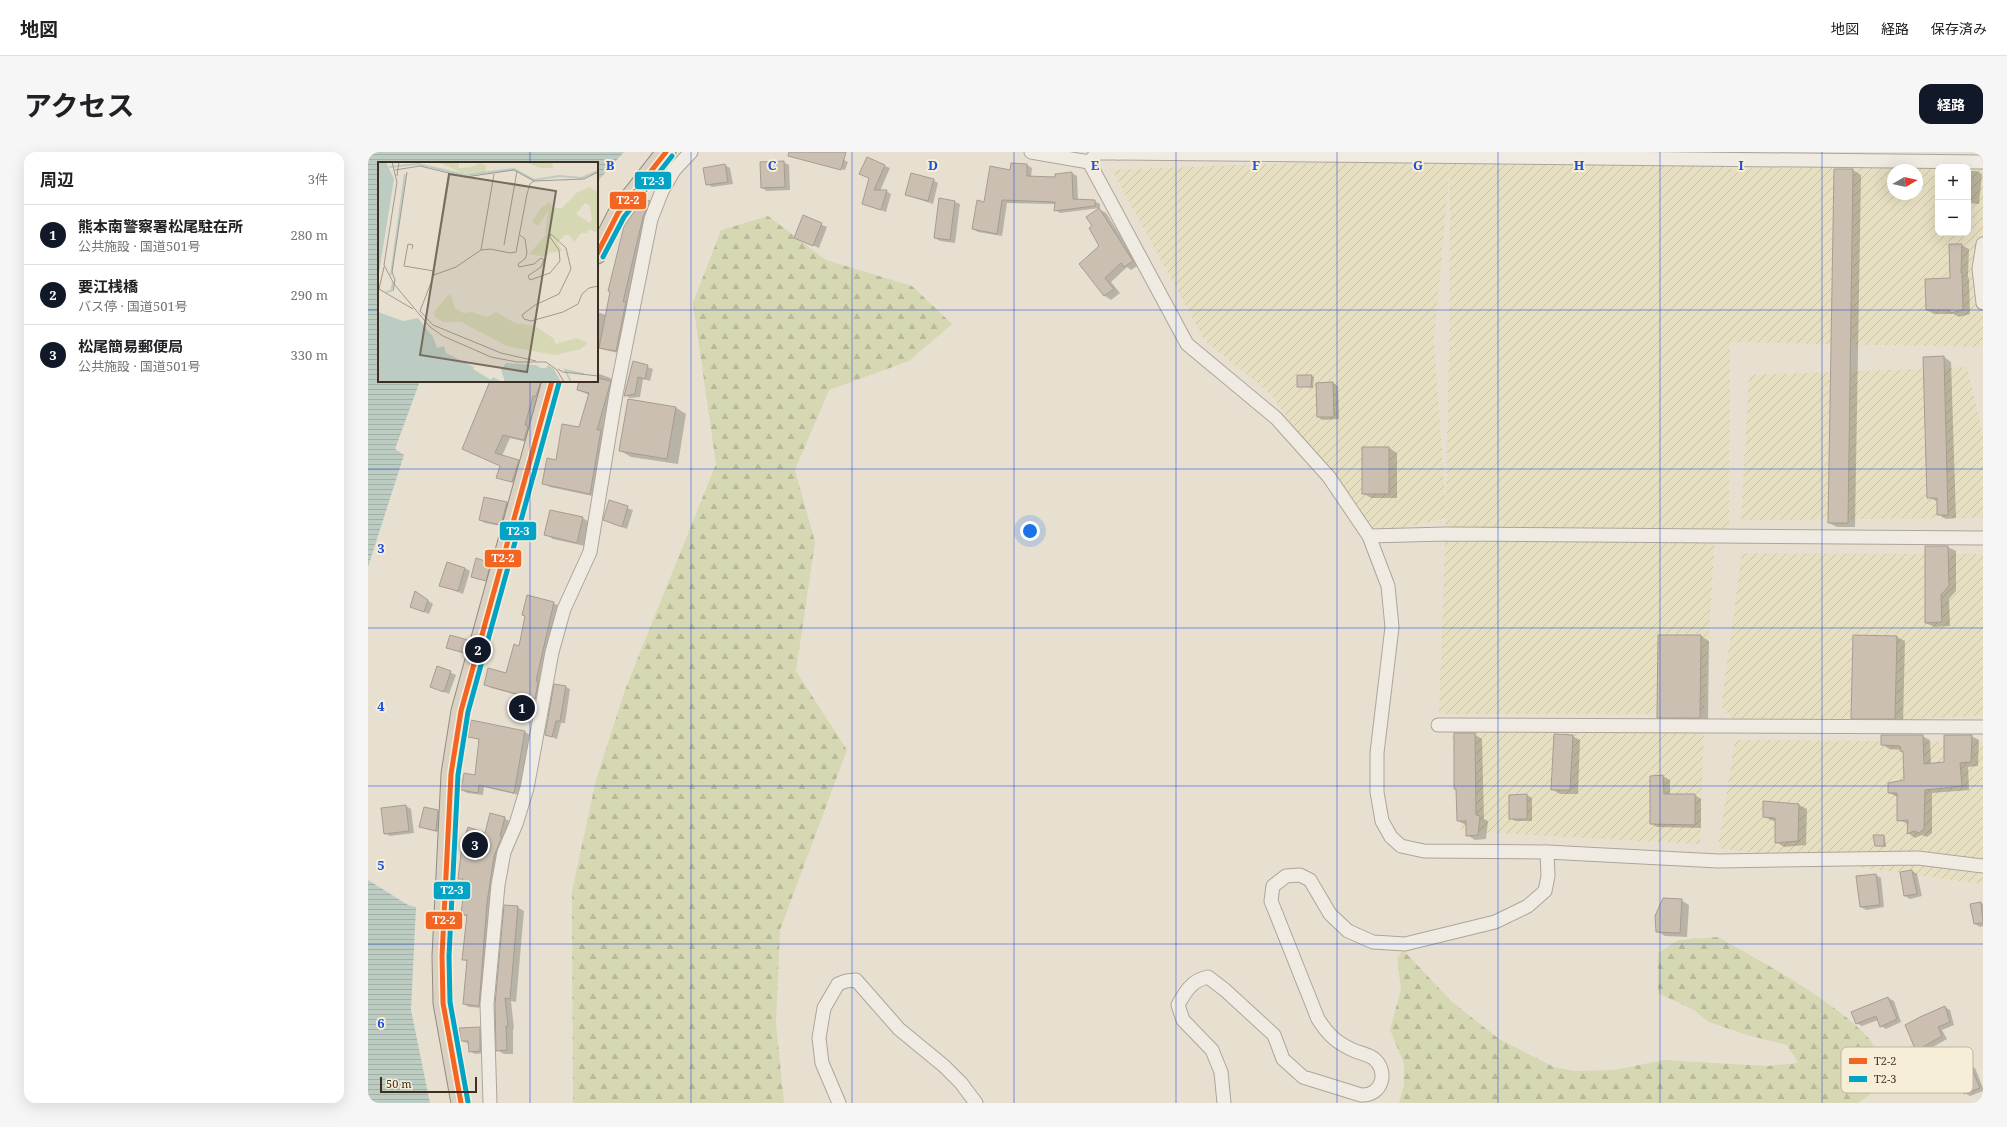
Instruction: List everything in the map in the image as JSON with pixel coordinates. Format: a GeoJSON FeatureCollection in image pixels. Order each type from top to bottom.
{"type":"FeatureCollection","features":[{"type":"Feature","properties":{"kind":"highway"},"geometry":{"type":"LineString","coordinates":[[598,252],[621,209],[666,152]]}},
{"type":"Feature","properties":{"kind":"highway"},"geometry":{"type":"LineString","coordinates":[[461,1103],[443,1003],[442,956],[451,774],[461,711],[502,567],[552,382]]}},
{"type":"Feature","properties":{"kind":"street"},"geometry":{"type":"LineString","coordinates":[[490,1103],[487,1004],[498,885],[504,852],[516,824],[527,788],[552,652],[564,609],[590,552],[616,394],[651,219],[662,191],[674,170],[691,152]]}},
{"type":"Feature","properties":{"kind":"street"},"geometry":{"type":"LineString","coordinates":[[1031,152],[1089,162]]}},
{"type":"Feature","properties":{"kind":"street"},"geometry":{"type":"LineString","coordinates":[[1089,162],[1097,153],[1983,162]]}},
{"type":"Feature","properties":{"kind":"street"},"geometry":{"type":"LineString","coordinates":[[1089,162],[1187,344],[1276,418],[1329,477],[1369,536],[1388,586],[1392,610],[1392,627],[1377,753],[1377,792],[1382,821],[1391,837],[1402,846],[1424,851],[1547,852],[1718,861],[1918,858],[1983,866]]}},
{"type":"Feature","properties":{"kind":"street"},"geometry":{"type":"LineString","coordinates":[[1983,244],[1979,269],[1983,303]]}},
{"type":"Feature","properties":{"kind":"street"},"geometry":{"type":"LineString","coordinates":[[1369,536],[1446,534],[1983,538]]}},
{"type":"Feature","properties":{"kind":"street"},"geometry":{"type":"LineString","coordinates":[[1438,725],[1983,726]]}},
{"type":"Feature","properties":{"kind":"street"},"geometry":{"type":"LineString","coordinates":[[1224,1103],[1221,1072],[1212,1050],[1183,1020],[1178,1005],[1186,990],[1199,978],[1208,977],[1225,990],[1274,1035],[1283,1059],[1303,1077],[1361,1095],[1370,1096],[1379,1089],[1382,1078],[1379,1066],[1373,1058],[1339,1044],[1326,1031],[1318,1020],[1271,901],[1273,886],[1286,876],[1300,875],[1310,880],[1330,914],[1348,931],[1373,942],[1404,944],[1495,922],[1528,906],[1545,892],[1548,876],[1547,852]]}},
{"type":"Feature","properties":{"kind":"street"},"geometry":{"type":"LineString","coordinates":[[838,1103],[822,1063],[819,1038],[824,1008],[838,984],[846,980],[856,980],[899,1029],[944,1066],[961,1083],[976,1103]]}},
{"type":"Feature","properties":{"kind":"shaded area"},"geometry":{"type":"Polygon","coordinates":[[[368,152],[624,152],[598,181],[598,162],[378,162],[378,382],[420,382],[395,449],[404,455],[368,567],[368,152]]]}},
{"type":"Feature","properties":{"kind":"shaded area"},"geometry":{"type":"Polygon","coordinates":[[[1450,152],[1730,152],[1730,169],[1887,165],[1887,200],[1923,200],[1923,164],[1911,164],[1983,162],[1983,347],[1730,342],[1729,536],[1715,537],[1704,714],[1439,714],[1446,518],[1369,536],[1271,394],[1205,341],[1112,170],[1450,157],[1450,152]],[[1450,165],[1434,341],[1446,511],[1449,347],[1450,165]]]}},
{"type":"Feature","properties":{"kind":"shaded area"},"geometry":{"type":"Polygon","coordinates":[[[1967,367],[1983,435],[1983,518],[1741,520],[1749,375],[1967,367]]]}},
{"type":"Feature","properties":{"kind":"shaded area"},"geometry":{"type":"Polygon","coordinates":[[[1742,553],[1983,554],[1983,716],[1741,726],[1721,706],[1742,553]]]}},
{"type":"Feature","properties":{"kind":"shaded area"},"geometry":{"type":"Polygon","coordinates":[[[1451,725],[1704,726],[1700,844],[1461,831],[1451,725]]]}},
{"type":"Feature","properties":{"kind":"shaded area"},"geometry":{"type":"Polygon","coordinates":[[[1735,740],[1983,742],[1983,884],[1718,848],[1735,740]]]}},
{"type":"Feature","properties":{"kind":"shaded area"},"geometry":{"type":"Polygon","coordinates":[[[368,880],[408,905],[416,907],[411,1010],[430,1103],[368,1103],[368,880]]]}},
{"type":"Feature","properties":{"kind":"green space"},"geometry":{"type":"Polygon","coordinates":[[[768,216],[826,260],[912,286],[952,324],[909,361],[829,390],[795,470],[815,542],[796,671],[847,750],[780,930],[776,1023],[784,1103],[573,1103],[572,891],[596,780],[625,690],[716,464],[693,303],[721,230],[768,216]]]}},
{"type":"Feature","properties":{"kind":"green space"},"geometry":{"type":"Polygon","coordinates":[[[1718,937],[1810,991],[1857,1026],[1874,1047],[1841,1047],[1841,1093],[1870,1093],[1869,1095],[1858,1103],[1399,1103],[1404,1085],[1404,1063],[1390,1030],[1401,989],[1397,958],[1403,950],[1451,1001],[1499,1039],[1554,1067],[1574,1071],[1614,1070],[1664,1060],[1767,1066],[1798,1063],[1787,1045],[1747,1035],[1709,1022],[1694,1010],[1658,993],[1658,953],[1678,940],[1718,937]]]}},
{"type":"Feature","properties":{"kind":"building"},"geometry":{"type":"Polygon","coordinates":[[[789,152],[846,152],[841,170],[788,156],[789,152]]]}},
{"type":"Feature","properties":{"kind":"building"},"geometry":{"type":"Polygon","coordinates":[[[867,157],[885,165],[874,190],[887,190],[881,210],[862,204],[869,178],[859,174],[867,157]]]}},
{"type":"Feature","properties":{"kind":"building"},"geometry":{"type":"Polygon","coordinates":[[[784,161],[785,187],[761,188],[760,162],[784,161]]]}},
{"type":"Feature","properties":{"kind":"building"},"geometry":{"type":"Polygon","coordinates":[[[1011,163],[1027,164],[1027,176],[1055,177],[1055,174],[1072,172],[1073,199],[1095,200],[1095,206],[1054,211],[1055,202],[1002,200],[997,234],[972,229],[977,200],[984,202],[990,166],[1010,170],[1011,163]]]}},
{"type":"Feature","properties":{"kind":"building"},"geometry":{"type":"Polygon","coordinates":[[[725,164],[728,182],[706,185],[703,168],[725,164]]]}},
{"type":"Feature","properties":{"kind":"building"},"geometry":{"type":"Polygon","coordinates":[[[1834,169],[1853,169],[1848,523],[1828,523],[1834,169]]]}},
{"type":"Feature","properties":{"kind":"building"},"geometry":{"type":"Polygon","coordinates":[[[911,173],[934,179],[928,201],[905,195],[911,173]]]}},
{"type":"Feature","properties":{"kind":"building"},"geometry":{"type":"Polygon","coordinates":[[[939,198],[955,201],[950,240],[934,238],[939,198]]]}},
{"type":"Feature","properties":{"kind":"building"},"geometry":{"type":"Polygon","coordinates":[[[643,199],[650,201],[643,217],[623,302],[626,302],[616,351],[599,348],[610,292],[608,291],[624,226],[643,199]]]}},
{"type":"Feature","properties":{"kind":"building"},"geometry":{"type":"Polygon","coordinates":[[[1099,208],[1133,261],[1124,267],[1121,263],[1105,278],[1114,289],[1104,296],[1079,264],[1099,246],[1089,228],[1092,226],[1086,217],[1099,208]]]}},
{"type":"Feature","properties":{"kind":"building"},"geometry":{"type":"Polygon","coordinates":[[[803,215],[822,223],[813,246],[794,238],[803,215]]]}},
{"type":"Feature","properties":{"kind":"building"},"geometry":{"type":"Polygon","coordinates":[[[1949,244],[1962,244],[1961,273],[1962,272],[1963,310],[1950,313],[1950,310],[1926,310],[1925,279],[1950,278],[1949,244]]]}},
{"type":"Feature","properties":{"kind":"building"},"geometry":{"type":"Polygon","coordinates":[[[1944,356],[1948,515],[1937,515],[1937,498],[1927,498],[1923,357],[1944,356]]]}},
{"type":"Feature","properties":{"kind":"building"},"geometry":{"type":"Polygon","coordinates":[[[633,361],[648,365],[645,379],[638,377],[635,394],[624,396],[633,361]]]}},
{"type":"Feature","properties":{"kind":"building"},"geometry":{"type":"Polygon","coordinates":[[[1297,375],[1312,375],[1311,387],[1297,387],[1297,375]]]}},
{"type":"Feature","properties":{"kind":"building"},"geometry":{"type":"Polygon","coordinates":[[[598,378],[611,381],[597,430],[601,430],[590,494],[542,484],[547,458],[556,460],[562,424],[579,427],[589,393],[577,390],[579,382],[598,382],[598,378]]]}},
{"type":"Feature","properties":{"kind":"building"},"geometry":{"type":"Polygon","coordinates":[[[490,382],[541,382],[536,396],[533,396],[525,425],[528,426],[524,440],[503,435],[495,453],[519,460],[512,482],[496,478],[500,466],[462,449],[490,382]]]}},
{"type":"Feature","properties":{"kind":"building"},"geometry":{"type":"Polygon","coordinates":[[[1333,382],[1334,417],[1317,417],[1316,383],[1333,382]]]}},
{"type":"Feature","properties":{"kind":"building"},"geometry":{"type":"Polygon","coordinates":[[[628,399],[676,407],[667,459],[619,451],[628,399]]]}},
{"type":"Feature","properties":{"kind":"building"},"geometry":{"type":"Polygon","coordinates":[[[1362,447],[1389,447],[1389,494],[1362,494],[1362,447]]]}},
{"type":"Feature","properties":{"kind":"building"},"geometry":{"type":"Polygon","coordinates":[[[484,497],[507,502],[501,525],[479,520],[484,497]]]}},
{"type":"Feature","properties":{"kind":"building"},"geometry":{"type":"Polygon","coordinates":[[[609,500],[628,506],[622,527],[603,520],[609,500]]]}},
{"type":"Feature","properties":{"kind":"building"},"geometry":{"type":"Polygon","coordinates":[[[550,510],[583,517],[577,543],[544,535],[550,510]]]}},
{"type":"Feature","properties":{"kind":"building"},"geometry":{"type":"Polygon","coordinates":[[[1925,546],[1948,546],[1949,586],[1941,595],[1942,622],[1925,623],[1925,546]]]}},
{"type":"Feature","properties":{"kind":"building"},"geometry":{"type":"Polygon","coordinates":[[[476,558],[491,563],[486,581],[471,577],[476,558]]]}},
{"type":"Feature","properties":{"kind":"building"},"geometry":{"type":"Polygon","coordinates":[[[447,562],[465,568],[458,591],[439,586],[447,562]]]}},
{"type":"Feature","properties":{"kind":"building"},"geometry":{"type":"Polygon","coordinates":[[[415,591],[428,600],[424,612],[410,607],[415,591]]]}},
{"type":"Feature","properties":{"kind":"building"},"geometry":{"type":"Polygon","coordinates":[[[527,595],[554,602],[536,681],[538,681],[535,699],[484,685],[488,668],[506,673],[514,644],[519,646],[525,616],[522,615],[527,595]]]}},
{"type":"Feature","properties":{"kind":"building"},"geometry":{"type":"Polygon","coordinates":[[[450,635],[468,640],[465,653],[446,648],[450,635]]]}},
{"type":"Feature","properties":{"kind":"building"},"geometry":{"type":"Polygon","coordinates":[[[1658,635],[1701,635],[1700,718],[1657,718],[1658,635]]]}},
{"type":"Feature","properties":{"kind":"building"},"geometry":{"type":"Polygon","coordinates":[[[1853,635],[1897,636],[1895,719],[1851,719],[1853,635]]]}},
{"type":"Feature","properties":{"kind":"building"},"geometry":{"type":"Polygon","coordinates":[[[437,666],[451,671],[444,692],[430,687],[437,666]]]}},
{"type":"Feature","properties":{"kind":"building"},"geometry":{"type":"Polygon","coordinates":[[[554,684],[566,686],[560,721],[556,721],[552,737],[545,735],[554,684]]]}},
{"type":"Feature","properties":{"kind":"building"},"geometry":{"type":"Polygon","coordinates":[[[471,720],[525,731],[514,793],[479,785],[478,793],[461,790],[464,773],[475,775],[479,739],[468,737],[471,720]]]}},
{"type":"Feature","properties":{"kind":"building"},"geometry":{"type":"Polygon","coordinates":[[[1454,733],[1475,733],[1476,815],[1480,816],[1478,835],[1466,836],[1466,821],[1457,821],[1456,789],[1454,789],[1454,733]]]}},
{"type":"Feature","properties":{"kind":"building"},"geometry":{"type":"Polygon","coordinates":[[[1554,734],[1573,735],[1570,790],[1551,790],[1554,734]]]}},
{"type":"Feature","properties":{"kind":"building"},"geometry":{"type":"Polygon","coordinates":[[[1881,735],[1923,735],[1924,764],[1944,762],[1944,735],[1972,735],[1971,762],[1960,763],[1962,786],[1925,790],[1924,829],[1919,833],[1914,831],[1907,834],[1908,820],[1897,821],[1897,793],[1888,793],[1888,783],[1904,780],[1903,751],[1901,752],[1900,746],[1881,745],[1881,735]]]}},
{"type":"Feature","properties":{"kind":"building"},"geometry":{"type":"Polygon","coordinates":[[[1663,775],[1664,794],[1695,794],[1695,825],[1650,824],[1650,776],[1663,775]]]}},
{"type":"Feature","properties":{"kind":"building"},"geometry":{"type":"Polygon","coordinates":[[[1527,794],[1527,819],[1509,819],[1509,795],[1527,794]]]}},
{"type":"Feature","properties":{"kind":"building"},"geometry":{"type":"Polygon","coordinates":[[[1763,801],[1799,804],[1798,841],[1775,843],[1775,818],[1763,817],[1763,801]]]}},
{"type":"Feature","properties":{"kind":"building"},"geometry":{"type":"Polygon","coordinates":[[[406,805],[409,831],[384,834],[381,808],[406,805]]]}},
{"type":"Feature","properties":{"kind":"building"},"geometry":{"type":"Polygon","coordinates":[[[424,807],[438,810],[436,831],[419,827],[424,807]]]}},
{"type":"Feature","properties":{"kind":"building"},"geometry":{"type":"Polygon","coordinates":[[[490,813],[505,817],[500,836],[502,837],[494,856],[487,903],[479,1006],[463,1004],[467,960],[462,960],[467,915],[461,914],[463,898],[460,898],[463,879],[458,879],[462,846],[468,827],[485,833],[490,813]]]}},
{"type":"Feature","properties":{"kind":"building"},"geometry":{"type":"Polygon","coordinates":[[[1873,835],[1884,835],[1884,846],[1875,846],[1873,835]]]}},
{"type":"Feature","properties":{"kind":"building"},"geometry":{"type":"Polygon","coordinates":[[[1912,870],[1917,894],[1904,896],[1900,872],[1912,870]]]}},
{"type":"Feature","properties":{"kind":"building"},"geometry":{"type":"Polygon","coordinates":[[[1876,874],[1880,905],[1860,907],[1856,876],[1876,874]]]}},
{"type":"Feature","properties":{"kind":"building"},"geometry":{"type":"Polygon","coordinates":[[[1663,898],[1682,899],[1680,933],[1656,932],[1655,916],[1663,898]]]}},
{"type":"Feature","properties":{"kind":"building"},"geometry":{"type":"Polygon","coordinates":[[[1981,902],[1983,923],[1974,924],[1970,904],[1981,902]]]}},
{"type":"Feature","properties":{"kind":"building"},"geometry":{"type":"Polygon","coordinates":[[[504,905],[518,906],[510,999],[505,998],[508,1026],[506,1026],[507,1050],[496,1051],[495,1004],[504,905]]]}},
{"type":"Feature","properties":{"kind":"building"},"geometry":{"type":"Polygon","coordinates":[[[1888,997],[1897,1019],[1880,1027],[1876,1016],[1856,1024],[1851,1012],[1888,997]]]}},
{"type":"Feature","properties":{"kind":"building"},"geometry":{"type":"Polygon","coordinates":[[[1945,1006],[1950,1022],[1938,1027],[1942,1036],[1923,1047],[1914,1047],[1905,1025],[1945,1006]]]}},
{"type":"Feature","properties":{"kind":"building"},"geometry":{"type":"Polygon","coordinates":[[[480,1027],[480,1051],[469,1052],[468,1041],[461,1041],[459,1028],[480,1027]]]}},
{"type":"Feature","properties":{"kind":"building"},"geometry":{"type":"Polygon","coordinates":[[[1973,1071],[1980,1088],[1973,1091],[1973,1071]]]}},
{"type":"Feature","properties":{"kind":"transit line","name":"T2-2"},"geometry":{"type":"LineString","coordinates":[[598,252],[618,213],[666,152]]}},
{"type":"Feature","properties":{"kind":"transit line","name":"T2-3"},"geometry":{"type":"LineString","coordinates":[[603,257],[624,217],[672,156]]}},
{"type":"Feature","properties":{"kind":"transit line","name":"T2-2"},"geometry":{"type":"LineString","coordinates":[[461,1103],[443,1003],[442,956],[451,774],[461,711],[552,382]]}},
{"type":"Feature","properties":{"kind":"transit line","name":"T2-3"},"geometry":{"type":"LineString","coordinates":[[468,1102],[450,1002],[449,956],[458,775],[468,712],[559,383]]}},
{"type":"Feature","properties":{"kind":"place","name":"要江桟橋"},"geometry":{"type":"Point","coordinates":[478,650]}},
{"type":"Feature","properties":{"kind":"place","name":"熊本南警察署松尾駐在所"},"geometry":{"type":"Point","coordinates":[522,708]}},
{"type":"Feature","properties":{"kind":"place","name":"松尾簡易郵便局"},"geometry":{"type":"Point","coordinates":[475,845]}}]}
